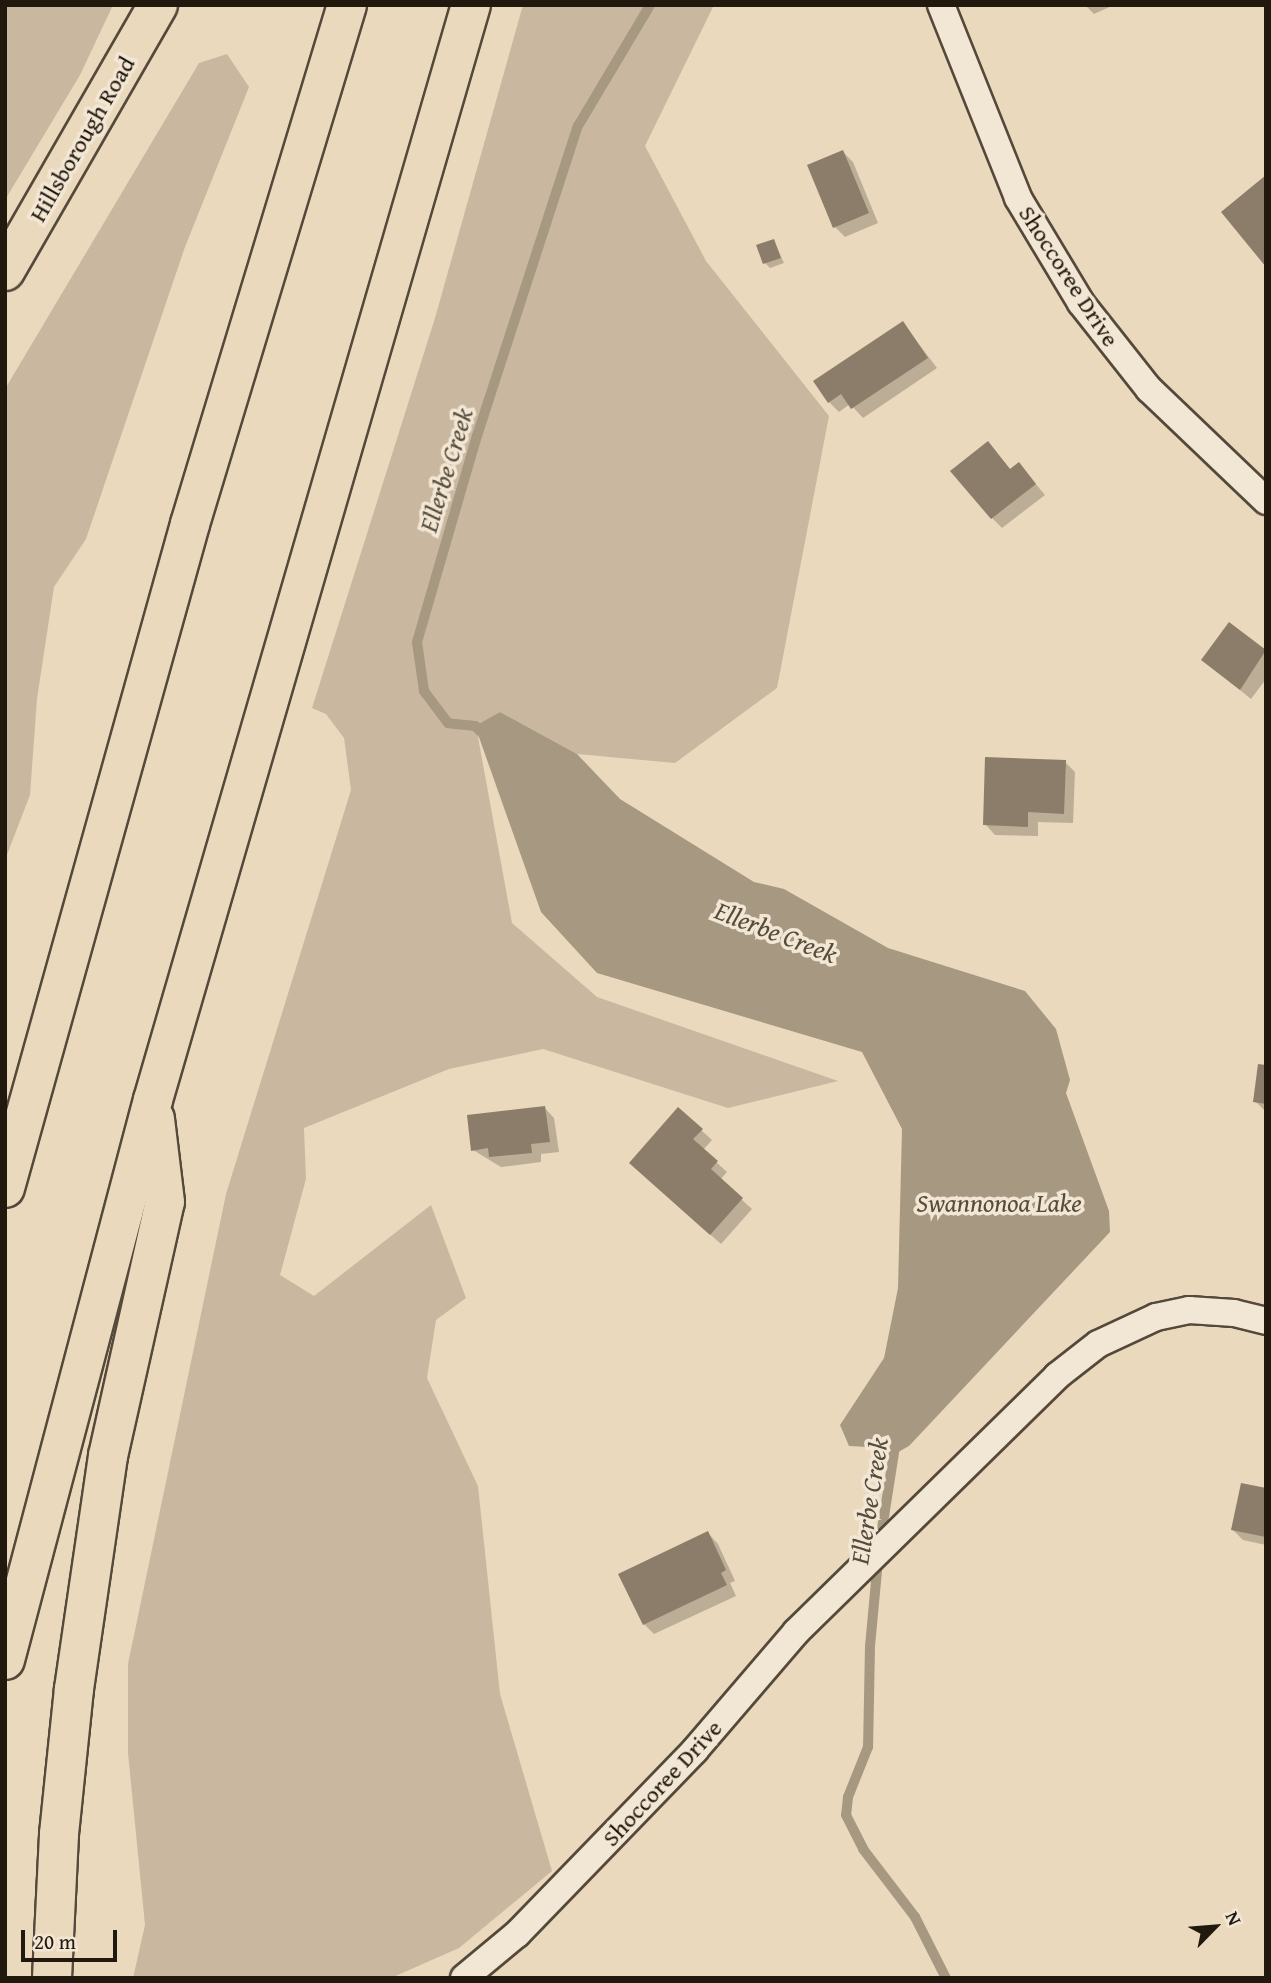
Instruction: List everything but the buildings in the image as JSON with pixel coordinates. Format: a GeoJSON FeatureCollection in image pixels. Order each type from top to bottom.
{"type":"FeatureCollection","features":[{"type":"Feature","properties":{"kind":"main road","name":"Hillsborough Road"},"geometry":{"type":"LineString","coordinates":[[5,271],[159,5]]}},
{"type":"Feature","properties":{"kind":"main road"},"geometry":{"type":"LineString","coordinates":[[5,1188],[186,537],[347,5]]}},
{"type":"Feature","properties":{"kind":"main road"},"geometry":{"type":"LineString","coordinates":[[5,1660],[153,1100],[471,5]]}},
{"type":"Feature","properties":{"kind":"main road"},"geometry":{"type":"LineString","coordinates":[[52,1978],[70,1729],[108,1456],[165,1202],[153,1100]]}},
{"type":"Feature","properties":{"kind":"street","name":"Shoccoree Drive"},"geometry":{"type":"LineString","coordinates":[[941,5],[1014,189],[1080,303],[1149,389],[1266,502]]}},
{"type":"Feature","properties":{"kind":"street","name":"Shoccoree Drive"},"geometry":{"type":"LineString","coordinates":[[464,1978],[517,1934],[643,1805],[796,1632],[915,1511],[1057,1376],[1128,1327],[1189,1310],[1234,1313],[1266,1321]]}},
{"type":"Feature","properties":{"kind":"shaded area"},"geometry":{"type":"Polygon","coordinates":[[[5,5],[113,5],[80,75],[5,200],[5,5]]]}},
{"type":"Feature","properties":{"kind":"shaded area"},"geometry":{"type":"Polygon","coordinates":[[[523,5],[714,5],[645,146],[706,261],[829,416],[777,688],[675,763],[577,754],[500,712],[476,726],[512,923],[597,997],[838,1081],[728,1108],[543,1049],[449,1069],[304,1128],[306,1179],[280,1275],[314,1296],[431,1205],[466,1298],[436,1320],[427,1378],[478,1486],[500,1694],[552,1871],[459,1948],[391,1978],[133,1978],[145,1925],[128,1753],[128,1664],[226,1194],[351,790],[344,738],[326,714],[312,708],[435,318],[523,5]]]}},
{"type":"Feature","properties":{"kind":"shaded area"},"geometry":{"type":"Polygon","coordinates":[[[227,54],[249,87],[185,247],[86,539],[54,587],[37,699],[30,795],[5,860],[5,389],[199,63],[227,54]]]}},
{"type":"Feature","properties":{"kind":"water","name":"Swannonoa Lake"},"geometry":{"type":"Polygon","coordinates":[[[500,712],[577,754],[620,799],[754,882],[784,889],[888,948],[1025,991],[1056,1029],[1070,1080],[1066,1093],[1109,1211],[1110,1232],[909,1446],[891,1456],[868,1447],[849,1446],[840,1425],[884,1358],[898,1288],[902,1129],[862,1052],[597,973],[541,912],[475,726],[500,712]]]}},
{"type":"Feature","properties":{"kind":"waterway","name":"Ellerbe Creek"},"geometry":{"type":"LineString","coordinates":[[482,733],[475,726],[448,723],[424,691],[417,642],[477,436],[578,126],[650,5]]}},
{"type":"Feature","properties":{"kind":"waterway","name":"Ellerbe Creek"},"geometry":{"type":"LineString","coordinates":[[880,1542],[895,1446]]}},
{"type":"Feature","properties":{"kind":"waterway","name":"Ellerbe Creek"},"geometry":{"type":"LineString","coordinates":[[878,1560],[870,1646],[868,1747],[848,1797],[846,1815],[863,1849],[915,1917],[946,1978]]}}]}
